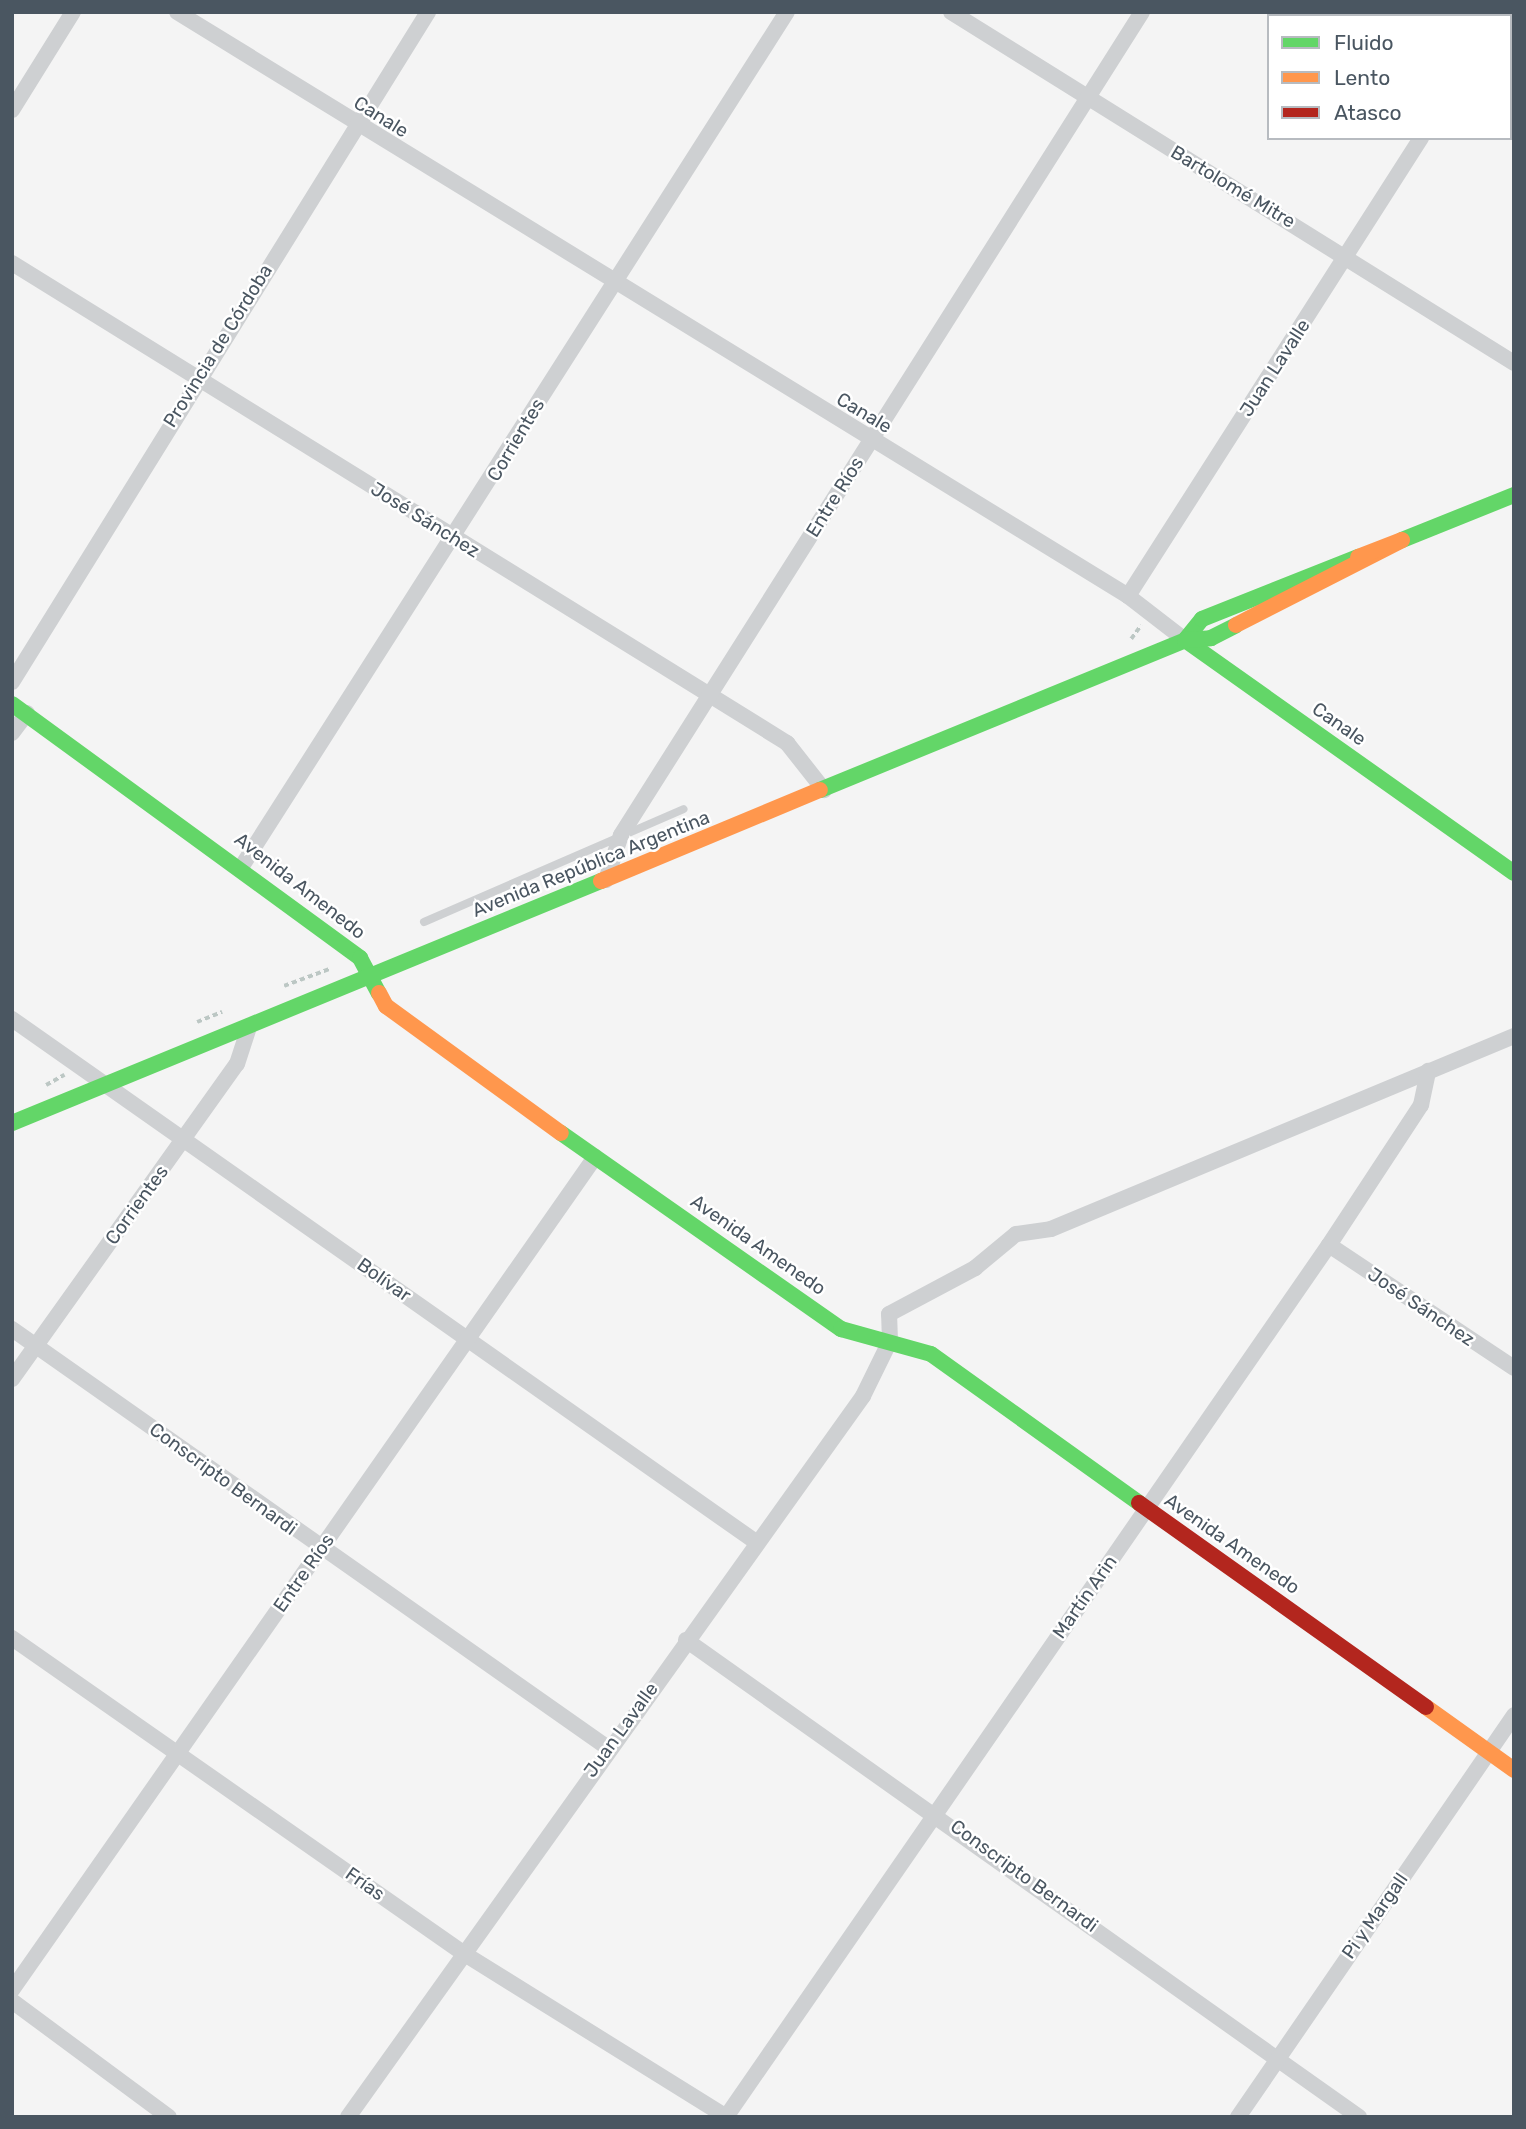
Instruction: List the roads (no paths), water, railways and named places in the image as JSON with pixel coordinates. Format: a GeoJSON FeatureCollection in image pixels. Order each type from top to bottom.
{"type":"FeatureCollection","features":[{"type":"Feature","properties":{"kind":"street"},"geometry":{"type":"LineString","coordinates":[[12,110],[73,12]]}},
{"type":"Feature","properties":{"kind":"street","name":"Canale"},"geometry":{"type":"LineString","coordinates":[[177,12],[356,127],[612,285],[1128,596],[1185,640],[1514,873]]}},
{"type":"Feature","properties":{"kind":"street","name":"Provincia de Córdoba"},"geometry":{"type":"LineString","coordinates":[[12,682],[197,378],[428,12]]}},
{"type":"Feature","properties":{"kind":"street","name":"Corrientes"},"geometry":{"type":"LineString","coordinates":[[242,866],[456,539],[612,285],[787,12]]}},
{"type":"Feature","properties":{"kind":"street","name":"Bartolomé Mitre"},"geometry":{"type":"LineString","coordinates":[[951,12],[1514,363]]}},
{"type":"Feature","properties":{"kind":"street","name":"Entre Ríos"},"geometry":{"type":"LineString","coordinates":[[606,880],[620,838],[712,698],[1142,12]]}},
{"type":"Feature","properties":{"kind":"street","name":"Juan Lavalle"},"geometry":{"type":"LineString","coordinates":[[1128,596],[1420,140]]}},
{"type":"Feature","properties":{"kind":"street","name":"José Sánchez"},"geometry":{"type":"LineString","coordinates":[[12,263],[788,743],[824,790]]}},
{"type":"Feature","properties":{"kind":"street","name":"Avenida República Argentina"},"geometry":{"type":"LineString","coordinates":[[12,1123],[103,1084],[369,979],[1185,640],[1211,638],[1402,540],[1514,495]]}},
{"type":"Feature","properties":{"kind":"street","name":"Avenida Amenedo"},"geometry":{"type":"LineString","coordinates":[[12,704],[242,866],[360,958],[386,1006],[596,1157],[841,1329],[931,1354],[1514,1770]]}},
{"type":"Feature","properties":{"kind":"street"},"geometry":{"type":"LineString","coordinates":[[12,733],[27,713]]}},
{"type":"Feature","properties":{"kind":"street","name":"Bolívar"},"geometry":{"type":"LineString","coordinates":[[12,1019],[756,1542]]}},
{"type":"Feature","properties":{"kind":"street","name":"Corrientes"},"geometry":{"type":"LineString","coordinates":[[12,1380],[237,1064],[249,1026]]}},
{"type":"Feature","properties":{"kind":"street"},"geometry":{"type":"LineString","coordinates":[[1428,1071],[1514,1036]]}},
{"type":"Feature","properties":{"kind":"street","name":"Juan Lavalle"},"geometry":{"type":"LineString","coordinates":[[348,2117],[608,1748],[863,1396],[890,1341],[889,1314],[975,1268],[1004,1240],[1051,1228],[1428,1071]]}},
{"type":"Feature","properties":{"kind":"street","name":"Martín Arin"},"geometry":{"type":"LineString","coordinates":[[726,2117],[1422,1105],[1428,1071]]}},
{"type":"Feature","properties":{"kind":"street","name":"Entre Ríos"},"geometry":{"type":"LineString","coordinates":[[12,1990],[596,1157]]}},
{"type":"Feature","properties":{"kind":"street","name":"José Sánchez"},"geometry":{"type":"LineString","coordinates":[[1328,1245],[1514,1368]]}},
{"type":"Feature","properties":{"kind":"street","name":"Conscripto Bernardi"},"geometry":{"type":"LineString","coordinates":[[12,1329],[321,1549],[608,1748]]}},
{"type":"Feature","properties":{"kind":"street","name":"Frías"},"geometry":{"type":"LineString","coordinates":[[12,1638],[463,1953],[726,2117]]}},
{"type":"Feature","properties":{"kind":"street","name":"Conscripto Bernardi"},"geometry":{"type":"LineString","coordinates":[[686,1640],[936,1812],[1359,2117]]}},
{"type":"Feature","properties":{"kind":"street","name":"Pi y Margall"},"geometry":{"type":"LineString","coordinates":[[1238,2117],[1514,1715]]}},
{"type":"Feature","properties":{"kind":"street"},"geometry":{"type":"LineString","coordinates":[[12,2001],[169,2117]]}},
{"type":"Feature","properties":{"kind":"lane"},"geometry":{"type":"LineString","coordinates":[[424,922],[684,809]]}}]}
